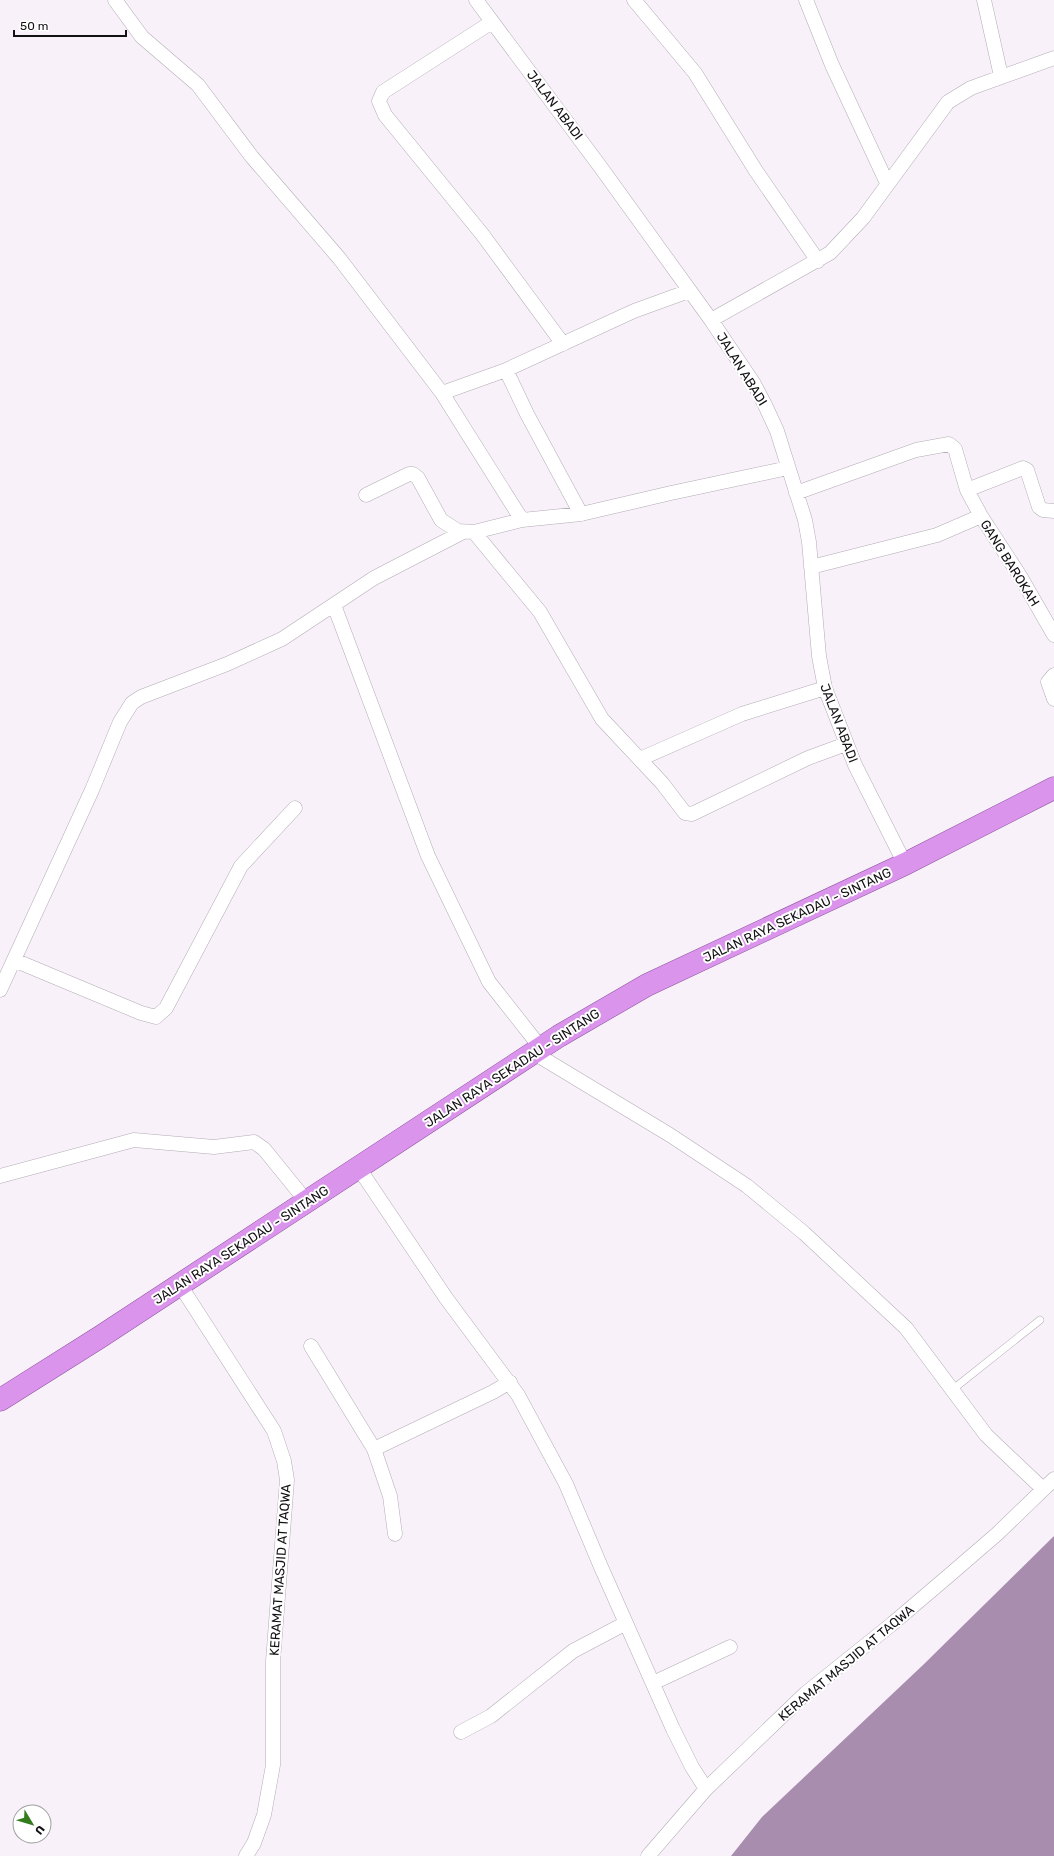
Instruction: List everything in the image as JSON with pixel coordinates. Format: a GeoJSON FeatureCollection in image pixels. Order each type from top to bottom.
{"type":"FeatureCollection","features":[{"type":"Feature","properties":{"kind":"highway","name":"JALAN RAYA SEKADAU - SINTANG"},"geometry":{"type":"LineString","coordinates":[[0,1400],[180,1285],[537,1050],[647,985],[905,864],[1054,788]]}},
{"type":"Feature","properties":{"kind":"street"},"geometry":{"type":"LineString","coordinates":[[115,0],[142,37],[198,85],[252,157],[339,258],[442,393],[522,520]]}},
{"type":"Feature","properties":{"kind":"street","name":"JALAN ABADI"},"geometry":{"type":"LineString","coordinates":[[476,0],[599,165],[711,320],[754,384],[765,405],[777,431],[805,520],[819,656],[825,688],[855,765],[905,864]]}},
{"type":"Feature","properties":{"kind":"street"},"geometry":{"type":"LineString","coordinates":[[634,0],[695,73],[756,171],[818,261]]}},
{"type":"Feature","properties":{"kind":"street"},"geometry":{"type":"LineString","coordinates":[[806,0],[832,65],[887,184]]}},
{"type":"Feature","properties":{"kind":"street"},"geometry":{"type":"LineString","coordinates":[[984,0],[1001,76]]}},
{"type":"Feature","properties":{"kind":"street"},"geometry":{"type":"LineString","coordinates":[[492,22],[382,92],[379,100],[385,115],[482,234],[563,344]]}},
{"type":"Feature","properties":{"kind":"street"},"geometry":{"type":"LineString","coordinates":[[711,320],[818,261],[836,248],[864,218],[887,184],[948,102],[971,88],[1054,58]]}},
{"type":"Feature","properties":{"kind":"street"},"geometry":{"type":"LineString","coordinates":[[442,393],[506,370],[634,311],[689,290]]}},
{"type":"Feature","properties":{"kind":"street"},"geometry":{"type":"LineString","coordinates":[[506,370],[527,414],[581,514]]}},
{"type":"Feature","properties":{"kind":"street","name":"GANG BAROKAH"},"geometry":{"type":"LineString","coordinates":[[796,493],[916,450],[949,444],[955,449],[966,490],[1020,576],[1054,635]]}},
{"type":"Feature","properties":{"kind":"street"},"geometry":{"type":"LineString","coordinates":[[0,990],[92,790],[120,722],[132,703],[141,697],[227,664],[282,639],[374,578],[468,532],[522,520],[581,514],[671,492],[788,468]]}},
{"type":"Feature","properties":{"kind":"street"},"geometry":{"type":"LineString","coordinates":[[966,490],[1023,468],[1027,470],[1039,507],[1043,510],[1054,511]]}},
{"type":"Feature","properties":{"kind":"street"},"geometry":{"type":"LineString","coordinates":[[366,495],[409,474],[413,474],[418,478],[441,520],[452,528],[468,532],[540,612],[602,719],[665,787],[682,811],[689,814],[808,758],[846,744]]}},
{"type":"Feature","properties":{"kind":"street"},"geometry":{"type":"LineString","coordinates":[[811,567],[937,535],[981,516]]}},
{"type":"Feature","properties":{"kind":"street"},"geometry":{"type":"LineString","coordinates":[[334,605],[428,856],[489,982],[537,1050],[747,1186],[804,1232],[906,1328],[986,1435],[1043,1489]]}},
{"type":"Feature","properties":{"kind":"street"},"geometry":{"type":"LineString","coordinates":[[1054,675],[1048,682],[1054,699]]}},
{"type":"Feature","properties":{"kind":"street"},"geometry":{"type":"LineString","coordinates":[[640,759],[742,714],[825,688]]}},
{"type":"Feature","properties":{"kind":"street"},"geometry":{"type":"LineString","coordinates":[[14,960],[141,1013],[156,1017],[166,1008],[241,866],[296,808]]}},
{"type":"Feature","properties":{"kind":"street"},"geometry":{"type":"LineString","coordinates":[[0,1176],[134,1140],[214,1147],[254,1142],[264,1149],[307,1202]]}},
{"type":"Feature","properties":{"kind":"street"},"geometry":{"type":"LineString","coordinates":[[358,1167],[450,1304],[510,1382],[566,1484],[682,1748],[706,1789]]}},
{"type":"Feature","properties":{"kind":"street","name":"KERAMAT MASJID AT TAQWA"},"geometry":{"type":"LineString","coordinates":[[180,1285],[274,1430],[284,1461],[287,1480],[273,1661],[274,1765],[264,1815],[254,1842],[246,1856]]}},
{"type":"Feature","properties":{"kind":"street"},"geometry":{"type":"LineString","coordinates":[[311,1346],[374,1449],[390,1496],[395,1534]]}},
{"type":"Feature","properties":{"kind":"street"},"geometry":{"type":"LineString","coordinates":[[374,1449],[493,1392],[510,1382]]}},
{"type":"Feature","properties":{"kind":"street","name":"KERAMAT MASJID AT TAQWA"},"geometry":{"type":"LineString","coordinates":[[648,1856],[706,1789],[821,1681],[892,1624],[997,1534],[1054,1479]]}},
{"type":"Feature","properties":{"kind":"street"},"geometry":{"type":"LineString","coordinates":[[461,1732],[491,1716],[573,1651],[626,1623]]}},
{"type":"Feature","properties":{"kind":"street"},"geometry":{"type":"LineString","coordinates":[[653,1683],[730,1647]]}},
{"type":"Feature","properties":{"kind":"lane"},"geometry":{"type":"LineString","coordinates":[[952,1390],[1040,1320]]}},
{"type":"Feature","properties":{"kind":"shaded area"},"geometry":{"type":"Polygon","coordinates":[[[1054,1536],[1054,1856],[731,1856],[762,1817],[923,1665],[1054,1536]]]}}]}
